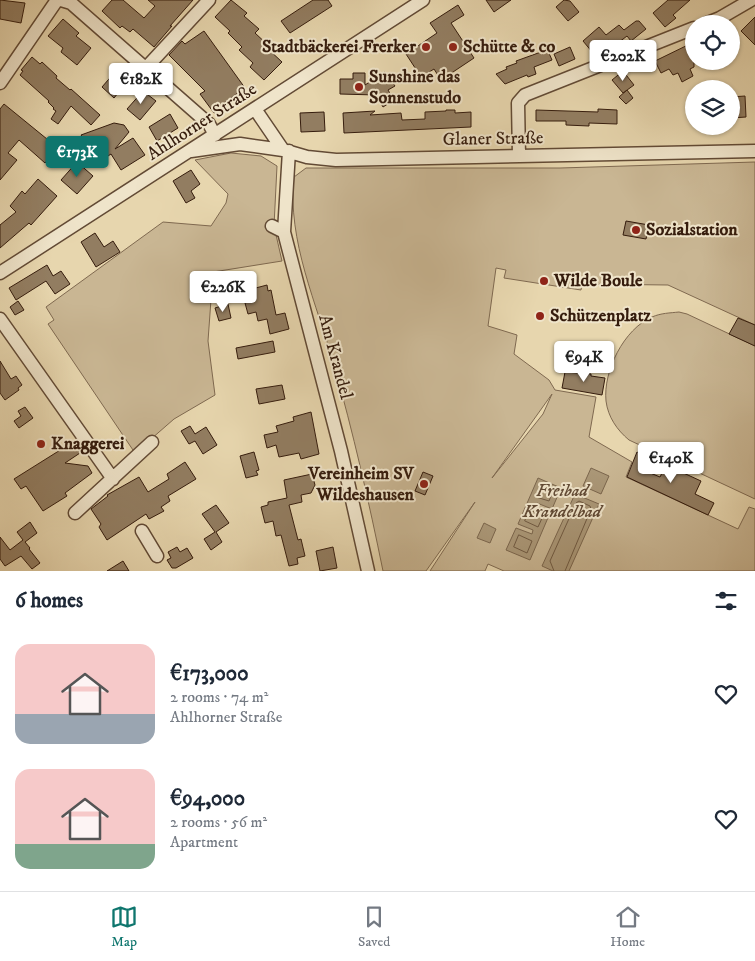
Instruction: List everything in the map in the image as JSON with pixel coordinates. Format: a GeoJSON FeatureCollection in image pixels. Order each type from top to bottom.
{"type":"FeatureCollection","features":[{"type":"Feature","properties":{"kind":"street"},"geometry":{"type":"LineString","coordinates":[[0,83],[59,0],[71,3],[209,124],[216,135]]}},
{"type":"Feature","properties":{"kind":"street"},"geometry":{"type":"LineString","coordinates":[[145,69],[209,0]]}},
{"type":"Feature","properties":{"kind":"street","name":"Ahlhorner Straße"},"geometry":{"type":"LineString","coordinates":[[0,273],[423,0]]}},
{"type":"Feature","properties":{"kind":"street"},"geometry":{"type":"LineString","coordinates":[[725,15],[751,0]]}},
{"type":"Feature","properties":{"kind":"street"},"geometry":{"type":"LineString","coordinates":[[519,156],[518,103],[525,96],[685,32]]}},
{"type":"Feature","properties":{"kind":"street"},"geometry":{"type":"LineString","coordinates":[[255,109],[286,150]]}},
{"type":"Feature","properties":{"kind":"street","name":"Glaner Straße"},"geometry":{"type":"LineString","coordinates":[[191,151],[240,144],[286,150],[307,157],[336,160],[755,151]]}},
{"type":"Feature","properties":{"kind":"street","name":"Am Krandel"},"geometry":{"type":"LineString","coordinates":[[286,150],[284,232],[332,414],[368,571]]}},
{"type":"Feature","properties":{"kind":"street"},"geometry":{"type":"LineString","coordinates":[[272,226],[284,232]]}},
{"type":"Feature","properties":{"kind":"street"},"geometry":{"type":"LineString","coordinates":[[0,319],[113,479]]}},
{"type":"Feature","properties":{"kind":"street"},"geometry":{"type":"LineString","coordinates":[[75,512],[152,442]]}},
{"type":"Feature","properties":{"kind":"street"},"geometry":{"type":"LineString","coordinates":[[142,531],[157,556]]}},
{"type":"Feature","properties":{"kind":"green space"},"geometry":{"type":"Polygon","coordinates":[[[231,153],[261,156],[277,166],[274,226],[282,261],[213,272],[208,341],[215,395],[174,419],[135,453],[48,324],[54,320],[46,307],[163,222],[211,226],[226,203],[228,194],[195,160],[231,153]]]}},
{"type":"Feature","properties":{"kind":"green space","name":"Freibad Krandelbad"},"geometry":{"type":"Polygon","coordinates":[[[755,162],[755,325],[668,285],[582,284],[581,290],[504,278],[506,270],[496,268],[488,326],[517,335],[514,354],[549,380],[555,390],[596,397],[589,437],[632,462],[626,477],[738,529],[749,507],[755,509],[755,571],[504,571],[488,564],[485,571],[430,571],[475,502],[426,571],[383,571],[348,416],[299,249],[293,201],[294,177],[306,168],[560,168],[755,162]],[[552,394],[492,478],[543,414],[552,394]]]}},
{"type":"Feature","properties":{"kind":"green space"},"geometry":{"type":"Polygon","coordinates":[[[679,312],[755,346],[755,499],[629,440],[611,418],[606,401],[608,377],[617,352],[624,341],[642,323],[652,317],[679,312]]]}},
{"type":"Feature","properties":{"kind":"water"},"geometry":{"type":"Polygon","coordinates":[[[591,468],[609,476],[601,494],[583,486],[591,468]]]}},
{"type":"Feature","properties":{"kind":"water"},"geometry":{"type":"Polygon","coordinates":[[[538,478],[561,488],[552,509],[537,503],[535,506],[550,513],[530,560],[506,550],[516,528],[532,534],[533,530],[518,524],[538,478]]]}},
{"type":"Feature","properties":{"kind":"water"},"geometry":{"type":"Polygon","coordinates":[[[575,494],[599,504],[569,571],[553,571],[542,566],[575,494]]]}},
{"type":"Feature","properties":{"kind":"water"},"geometry":{"type":"Polygon","coordinates":[[[484,523],[496,529],[490,543],[477,538],[484,523]]]}},
{"type":"Feature","properties":{"kind":"building"},"geometry":{"type":"Polygon","coordinates":[[[0,0],[25,3],[21,23],[0,19],[0,0]]]}},
{"type":"Feature","properties":{"kind":"building"},"geometry":{"type":"Polygon","coordinates":[[[112,0],[123,0],[144,18],[155,6],[148,0],[193,0],[154,47],[133,29],[130,32],[122,26],[120,28],[102,11],[112,0]]]}},
{"type":"Feature","properties":{"kind":"building"},"geometry":{"type":"Polygon","coordinates":[[[231,0],[247,13],[244,16],[259,29],[255,33],[282,62],[264,80],[250,67],[253,63],[239,50],[242,47],[228,33],[230,31],[215,17],[231,0]]]}},
{"type":"Feature","properties":{"kind":"building"},"geometry":{"type":"Polygon","coordinates":[[[313,0],[328,0],[332,6],[290,33],[281,21],[313,0]]]}},
{"type":"Feature","properties":{"kind":"building"},"geometry":{"type":"Polygon","coordinates":[[[486,0],[511,0],[494,12],[486,0]]]}},
{"type":"Feature","properties":{"kind":"building"},"geometry":{"type":"Polygon","coordinates":[[[564,0],[570,1],[579,12],[568,21],[556,7],[564,0]]]}},
{"type":"Feature","properties":{"kind":"building"},"geometry":{"type":"Polygon","coordinates":[[[668,0],[690,0],[673,15],[676,18],[665,27],[653,13],[668,0]]]}},
{"type":"Feature","properties":{"kind":"building"},"geometry":{"type":"Polygon","coordinates":[[[458,5],[464,15],[451,23],[474,58],[441,80],[434,69],[421,77],[406,54],[437,33],[430,23],[458,5]]]}},
{"type":"Feature","properties":{"kind":"building"},"geometry":{"type":"Polygon","coordinates":[[[755,17],[755,45],[741,31],[755,17]]]}},
{"type":"Feature","properties":{"kind":"building"},"geometry":{"type":"Polygon","coordinates":[[[63,19],[79,33],[76,36],[91,48],[77,65],[61,52],[63,48],[48,36],[63,19]]]}},
{"type":"Feature","properties":{"kind":"building"},"geometry":{"type":"Polygon","coordinates":[[[636,21],[639,21],[646,29],[631,41],[627,36],[614,46],[609,40],[593,53],[583,41],[599,27],[606,35],[619,25],[624,30],[636,21]]]}},
{"type":"Feature","properties":{"kind":"building"},"geometry":{"type":"Polygon","coordinates":[[[204,31],[245,88],[225,102],[227,105],[214,113],[200,94],[205,91],[169,55],[182,41],[185,44],[204,31]]]}},
{"type":"Feature","properties":{"kind":"building"},"geometry":{"type":"Polygon","coordinates":[[[685,46],[685,70],[690,70],[693,76],[682,82],[678,73],[673,75],[669,69],[661,73],[655,61],[685,46]]]}},
{"type":"Feature","properties":{"kind":"building"},"geometry":{"type":"Polygon","coordinates":[[[570,47],[575,59],[559,66],[554,54],[570,47]]]}},
{"type":"Feature","properties":{"kind":"building"},"geometry":{"type":"Polygon","coordinates":[[[548,51],[552,60],[534,67],[536,74],[528,77],[527,75],[505,84],[496,74],[507,69],[506,67],[517,63],[516,61],[548,51]]]}},
{"type":"Feature","properties":{"kind":"building"},"geometry":{"type":"Polygon","coordinates":[[[32,57],[40,64],[42,62],[57,76],[56,78],[100,115],[91,125],[71,106],[58,124],[51,119],[56,111],[54,108],[49,101],[20,75],[23,71],[21,70],[32,57]]]}},
{"type":"Feature","properties":{"kind":"building"},"geometry":{"type":"Polygon","coordinates":[[[623,71],[634,85],[623,93],[612,80],[623,71]]]}},
{"type":"Feature","properties":{"kind":"building"},"geometry":{"type":"Polygon","coordinates":[[[115,72],[127,82],[114,98],[102,87],[115,72]]]}},
{"type":"Feature","properties":{"kind":"building"},"geometry":{"type":"Polygon","coordinates":[[[385,72],[395,86],[388,90],[394,100],[383,107],[376,95],[340,94],[340,79],[353,79],[353,73],[365,73],[365,85],[385,72]]]}},
{"type":"Feature","properties":{"kind":"building"},"geometry":{"type":"Polygon","coordinates":[[[627,90],[633,98],[626,104],[619,97],[627,90]]]}},
{"type":"Feature","properties":{"kind":"building"},"geometry":{"type":"Polygon","coordinates":[[[143,91],[156,101],[140,120],[127,109],[143,91]]]}},
{"type":"Feature","properties":{"kind":"building"},"geometry":{"type":"Polygon","coordinates":[[[740,96],[745,96],[746,117],[740,117],[740,96]]]}},
{"type":"Feature","properties":{"kind":"building"},"geometry":{"type":"Polygon","coordinates":[[[4,104],[58,148],[45,163],[19,140],[8,153],[17,160],[0,180],[0,109],[4,104]]]}},
{"type":"Feature","properties":{"kind":"building"},"geometry":{"type":"Polygon","coordinates":[[[598,109],[617,110],[617,124],[589,123],[589,126],[566,125],[566,121],[536,121],[536,110],[598,112],[598,109]]]}},
{"type":"Feature","properties":{"kind":"building"},"geometry":{"type":"Polygon","coordinates":[[[455,110],[455,113],[471,112],[471,127],[344,133],[343,113],[375,111],[370,115],[401,113],[402,120],[425,119],[425,112],[455,110]]]}},
{"type":"Feature","properties":{"kind":"building"},"geometry":{"type":"Polygon","coordinates":[[[324,112],[325,131],[301,132],[300,113],[324,112]]]}},
{"type":"Feature","properties":{"kind":"building"},"geometry":{"type":"Polygon","coordinates":[[[170,114],[178,128],[157,141],[149,127],[170,114]]]}},
{"type":"Feature","properties":{"kind":"building"},"geometry":{"type":"Polygon","coordinates":[[[114,123],[124,125],[129,132],[115,149],[133,138],[145,155],[121,170],[111,154],[99,162],[81,135],[114,123]]]}},
{"type":"Feature","properties":{"kind":"building"},"geometry":{"type":"Polygon","coordinates":[[[77,162],[93,176],[77,194],[61,180],[77,162]]]}},
{"type":"Feature","properties":{"kind":"building"},"geometry":{"type":"Polygon","coordinates":[[[191,170],[200,184],[191,191],[195,198],[186,203],[173,181],[191,170]]]}},
{"type":"Feature","properties":{"kind":"building"},"geometry":{"type":"Polygon","coordinates":[[[38,179],[57,196],[31,225],[29,223],[0,248],[0,225],[16,212],[10,206],[22,191],[25,194],[38,179]]]}},
{"type":"Feature","properties":{"kind":"building","name":"Sozialstation"},"geometry":{"type":"Polygon","coordinates":[[[626,221],[649,225],[646,239],[623,235],[626,221]]]}},
{"type":"Feature","properties":{"kind":"building"},"geometry":{"type":"Polygon","coordinates":[[[95,233],[104,247],[113,241],[120,252],[96,267],[81,242],[95,233]]]}},
{"type":"Feature","properties":{"kind":"building"},"geometry":{"type":"Polygon","coordinates":[[[47,265],[53,276],[61,271],[70,284],[55,294],[46,281],[16,300],[9,288],[47,265]]]}},
{"type":"Feature","properties":{"kind":"building"},"geometry":{"type":"Polygon","coordinates":[[[267,285],[268,291],[271,290],[276,315],[285,313],[289,329],[270,334],[267,319],[258,321],[256,312],[248,314],[245,303],[256,300],[252,289],[267,285]]]}},
{"type":"Feature","properties":{"kind":"building"},"geometry":{"type":"Polygon","coordinates":[[[18,301],[24,310],[15,315],[10,307],[18,301]]]}},
{"type":"Feature","properties":{"kind":"building"},"geometry":{"type":"Polygon","coordinates":[[[228,304],[231,318],[219,321],[215,308],[228,304]]]}},
{"type":"Feature","properties":{"kind":"building"},"geometry":{"type":"Polygon","coordinates":[[[738,318],[755,325],[755,346],[729,334],[738,318]]]}},
{"type":"Feature","properties":{"kind":"building"},"geometry":{"type":"Polygon","coordinates":[[[273,341],[275,352],[238,359],[236,348],[273,341]]]}},
{"type":"Feature","properties":{"kind":"building"},"geometry":{"type":"Polygon","coordinates":[[[0,361],[11,379],[16,376],[22,385],[18,388],[19,390],[5,400],[0,393],[0,361]]]}},
{"type":"Feature","properties":{"kind":"building"},"geometry":{"type":"Polygon","coordinates":[[[565,372],[591,374],[591,376],[605,378],[602,395],[562,388],[565,372]]]}},
{"type":"Feature","properties":{"kind":"building"},"geometry":{"type":"Polygon","coordinates":[[[282,385],[285,399],[259,404],[256,389],[282,385]]]}},
{"type":"Feature","properties":{"kind":"building"},"geometry":{"type":"Polygon","coordinates":[[[25,407],[33,418],[19,428],[14,421],[21,416],[18,411],[25,407]]]}},
{"type":"Feature","properties":{"kind":"building"},"geometry":{"type":"Polygon","coordinates":[[[311,412],[319,454],[301,459],[299,453],[279,457],[276,445],[267,448],[264,435],[278,432],[276,426],[294,421],[293,417],[311,412]]]}},
{"type":"Feature","properties":{"kind":"building"},"geometry":{"type":"Polygon","coordinates":[[[190,426],[195,434],[206,427],[217,445],[203,454],[195,441],[189,444],[181,431],[190,426]]]}},
{"type":"Feature","properties":{"kind":"building"},"geometry":{"type":"Polygon","coordinates":[[[73,442],[80,453],[65,463],[88,466],[92,473],[65,493],[67,496],[43,511],[26,486],[21,489],[14,479],[73,442]]]}},
{"type":"Feature","properties":{"kind":"building"},"geometry":{"type":"Polygon","coordinates":[[[254,452],[259,470],[256,471],[258,475],[246,478],[240,456],[254,452]]]}},
{"type":"Feature","properties":{"kind":"building"},"geometry":{"type":"Polygon","coordinates":[[[637,452],[649,458],[643,470],[660,477],[666,465],[701,481],[695,494],[714,503],[708,515],[627,477],[637,452]]]}},
{"type":"Feature","properties":{"kind":"building"},"geometry":{"type":"Polygon","coordinates":[[[185,462],[196,479],[168,496],[170,501],[161,507],[164,511],[149,519],[146,514],[107,540],[99,527],[101,524],[91,509],[107,495],[139,477],[148,492],[169,479],[167,474],[185,462]]]}},
{"type":"Feature","properties":{"kind":"building","name":"Vereinheim SV Wildeshausen"},"geometry":{"type":"Polygon","coordinates":[[[423,472],[433,476],[425,495],[415,491],[423,472]]]}},
{"type":"Feature","properties":{"kind":"building"},"geometry":{"type":"Polygon","coordinates":[[[312,474],[315,485],[311,493],[301,495],[302,502],[289,505],[298,540],[301,539],[305,556],[297,558],[298,564],[289,566],[281,535],[276,536],[273,521],[265,523],[261,507],[268,505],[268,502],[287,498],[284,480],[312,474]]]}},
{"type":"Feature","properties":{"kind":"building"},"geometry":{"type":"Polygon","coordinates":[[[216,505],[229,523],[216,532],[222,542],[211,550],[204,539],[215,532],[202,514],[216,505]]]}},
{"type":"Feature","properties":{"kind":"building"},"geometry":{"type":"Polygon","coordinates":[[[30,522],[37,533],[25,542],[40,563],[32,569],[21,556],[5,566],[0,559],[0,537],[10,550],[23,540],[17,532],[30,522]]]}},
{"type":"Feature","properties":{"kind":"building"},"geometry":{"type":"Polygon","coordinates":[[[177,547],[180,552],[187,548],[193,558],[176,568],[172,568],[167,560],[171,558],[168,552],[177,547]]]}},
{"type":"Feature","properties":{"kind":"building"},"geometry":{"type":"Polygon","coordinates":[[[333,547],[337,568],[320,571],[316,551],[333,547]]]}},
{"type":"Feature","properties":{"kind":"building"},"geometry":{"type":"Polygon","coordinates":[[[123,561],[129,571],[107,571],[123,561]]]}},
{"type":"Feature","properties":{"kind":"place","name":"Stadtbäckerei Frerker"},"geometry":{"type":"Point","coordinates":[426,47]}},
{"type":"Feature","properties":{"kind":"place","name":"Schütte & co"},"geometry":{"type":"Point","coordinates":[453,47]}},
{"type":"Feature","properties":{"kind":"place","name":"Sunshine das Sonnenstudo"},"geometry":{"type":"Point","coordinates":[359,87]}},
{"type":"Feature","properties":{"kind":"place","name":"Sozialstation"},"geometry":{"type":"Point","coordinates":[636,230]}},
{"type":"Feature","properties":{"kind":"place","name":"Wilde Boule"},"geometry":{"type":"Point","coordinates":[544,281]}},
{"type":"Feature","properties":{"kind":"place","name":"Schützenplatz"},"geometry":{"type":"Point","coordinates":[540,316]}},
{"type":"Feature","properties":{"kind":"place","name":"Knaggerei"},"geometry":{"type":"Point","coordinates":[41,444]}},
{"type":"Feature","properties":{"kind":"place","name":"Vereinheim SV Wildeshausen"},"geometry":{"type":"Point","coordinates":[424,484]}}]}
